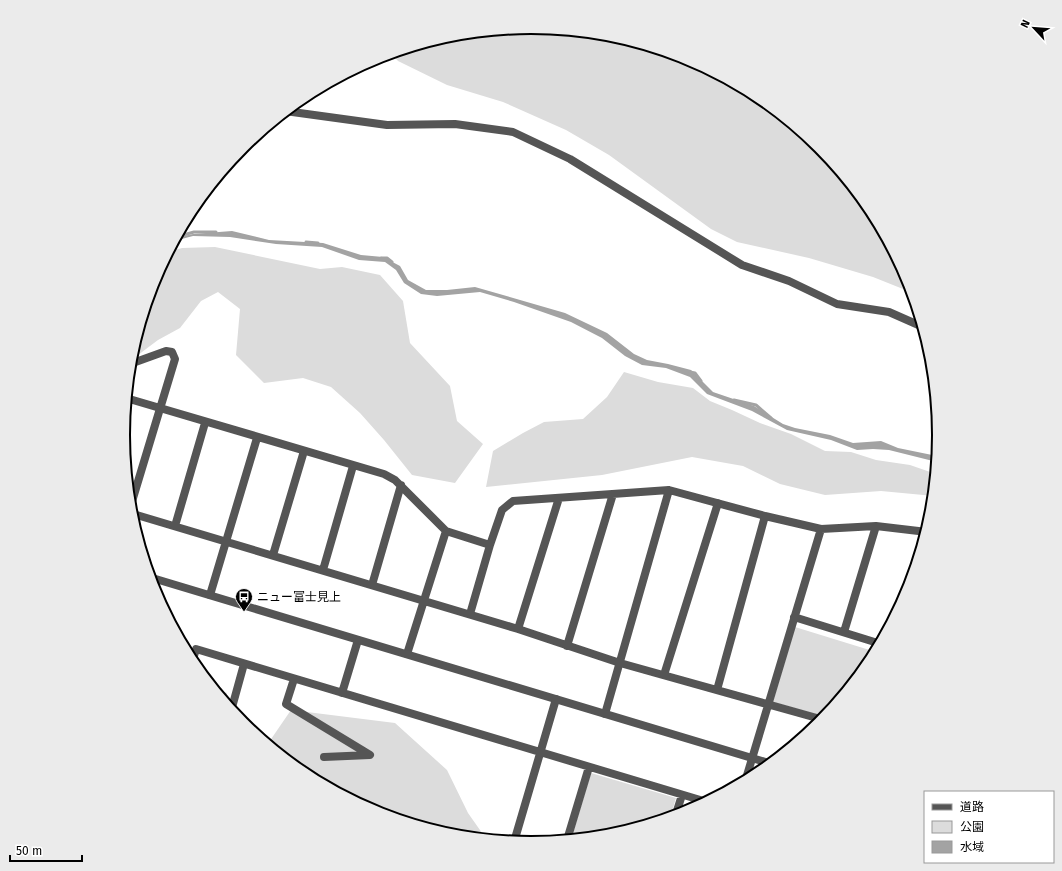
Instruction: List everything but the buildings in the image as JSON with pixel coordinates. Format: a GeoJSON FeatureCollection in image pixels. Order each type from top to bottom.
{"type":"FeatureCollection","features":[{"type":"Feature","properties":{"kind":"street"},"geometry":{"type":"LineString","coordinates":[[294,112],[387,125],[455,124],[513,132],[570,159],[742,265],[790,281],[837,304],[889,312],[917,324]]}},
{"type":"Feature","properties":{"kind":"street"},"geometry":{"type":"LineString","coordinates":[[134,494],[175,359],[172,352],[166,351],[136,362]]}},
{"type":"Feature","properties":{"kind":"street"},"geometry":{"type":"LineString","coordinates":[[131,400],[352,466],[384,474],[395,480],[446,531],[490,545]]}},
{"type":"Feature","properties":{"kind":"street"},"geometry":{"type":"LineString","coordinates":[[175,526],[206,423]]}},
{"type":"Feature","properties":{"kind":"street"},"geometry":{"type":"LineString","coordinates":[[210,596],[257,438]]}},
{"type":"Feature","properties":{"kind":"street"},"geometry":{"type":"LineString","coordinates":[[273,555],[304,451]]}},
{"type":"Feature","properties":{"kind":"street"},"geometry":{"type":"LineString","coordinates":[[323,570],[352,466]]}},
{"type":"Feature","properties":{"kind":"street"},"geometry":{"type":"LineString","coordinates":[[372,585],[401,486]]}},
{"type":"Feature","properties":{"kind":"street"},"geometry":{"type":"LineString","coordinates":[[605,714],[669,490]]}},
{"type":"Feature","properties":{"kind":"street"},"geometry":{"type":"LineString","coordinates":[[470,614],[502,510],[513,501],[669,490],[765,516],[821,529],[876,526],[921,531]]}},
{"type":"Feature","properties":{"kind":"street"},"geometry":{"type":"LineString","coordinates":[[567,646],[613,494]]}},
{"type":"Feature","properties":{"kind":"street"},"geometry":{"type":"LineString","coordinates":[[518,629],[559,498]]}},
{"type":"Feature","properties":{"kind":"street"},"geometry":{"type":"LineString","coordinates":[[664,676],[718,503]]}},
{"type":"Feature","properties":{"kind":"street"},"geometry":{"type":"LineString","coordinates":[[137,515],[470,614],[620,663],[816,718]]}},
{"type":"Feature","properties":{"kind":"street"},"geometry":{"type":"LineString","coordinates":[[717,690],[765,516]]}},
{"type":"Feature","properties":{"kind":"street"},"geometry":{"type":"LineString","coordinates":[[844,632],[876,526]]}},
{"type":"Feature","properties":{"kind":"street"},"geometry":{"type":"LineString","coordinates":[[748,773],[821,529]]}},
{"type":"Feature","properties":{"kind":"street"},"geometry":{"type":"LineString","coordinates":[[407,654],[446,531]]}},
{"type":"Feature","properties":{"kind":"street"},"geometry":{"type":"LineString","coordinates":[[158,582],[210,596],[407,654],[764,762]]}},
{"type":"Feature","properties":{"kind":"street"},"geometry":{"type":"LineString","coordinates":[[794,617],[875,642]]}},
{"type":"Feature","properties":{"kind":"street"},"geometry":{"type":"LineString","coordinates":[[342,693],[358,640]]}},
{"type":"Feature","properties":{"kind":"street"},"geometry":{"type":"LineString","coordinates":[[194,655],[196,649],[700,800]]}},
{"type":"Feature","properties":{"kind":"street"},"geometry":{"type":"LineString","coordinates":[[233,704],[244,664]]}},
{"type":"Feature","properties":{"kind":"street"},"geometry":{"type":"LineString","coordinates":[[294,679],[286,704],[370,754],[324,757]]}},
{"type":"Feature","properties":{"kind":"street"},"geometry":{"type":"LineString","coordinates":[[516,836],[556,699]]}},
{"type":"Feature","properties":{"kind":"street"},"geometry":{"type":"LineString","coordinates":[[568,835],[589,767]]}},
{"type":"Feature","properties":{"kind":"street"},"geometry":{"type":"LineString","coordinates":[[678,809],[682,795]]}},
{"type":"Feature","properties":{"kind":"green space"},"geometry":{"type":"Polygon","coordinates":[[[531,34],[557,35],[583,37],[635,48],[660,55],[709,75],[754,102],[775,117],[796,134],[833,171],[850,191],[879,235],[905,290],[873,277],[809,258],[737,242],[711,229],[609,155],[566,130],[503,102],[447,85],[398,61],[395,58],[402,55],[479,37],[531,34]]]}},
{"type":"Feature","properties":{"kind":"green space"},"geometry":{"type":"Polygon","coordinates":[[[215,247],[320,269],[342,267],[380,275],[403,301],[410,343],[450,386],[457,421],[483,444],[455,483],[412,475],[360,413],[331,387],[303,378],[264,383],[236,355],[240,309],[218,292],[201,301],[180,328],[158,340],[137,355],[151,306],[160,282],[175,250],[182,248],[215,247]]]}},
{"type":"Feature","properties":{"kind":"green space"},"geometry":{"type":"Polygon","coordinates":[[[624,372],[658,382],[693,388],[710,401],[760,423],[791,434],[825,451],[851,452],[876,460],[910,465],[931,472],[928,495],[881,491],[825,495],[780,484],[743,466],[692,457],[602,475],[486,487],[493,451],[544,422],[583,419],[607,397],[624,372]]]}},
{"type":"Feature","properties":{"kind":"green space"},"geometry":{"type":"Polygon","coordinates":[[[795,627],[870,650],[850,680],[819,715],[773,702],[795,627]]]}},
{"type":"Feature","properties":{"kind":"green space"},"geometry":{"type":"Polygon","coordinates":[[[291,710],[395,723],[447,770],[468,813],[483,834],[453,829],[402,816],[353,796],[308,769],[270,740],[291,710]]]}},
{"type":"Feature","properties":{"kind":"green space"},"geometry":{"type":"Polygon","coordinates":[[[591,773],[676,798],[672,811],[660,816],[609,829],[573,835],[591,773]]]}},
{"type":"Feature","properties":{"kind":"water"},"geometry":{"type":"Polygon","coordinates":[[[232,231],[269,240],[323,243],[361,255],[383,257],[400,266],[408,280],[426,290],[447,290],[475,287],[565,313],[607,333],[634,354],[647,360],[691,370],[713,392],[754,406],[783,424],[830,435],[853,443],[881,441],[898,448],[932,455],[932,461],[889,450],[857,450],[831,440],[787,430],[752,411],[707,394],[690,377],[666,368],[642,365],[625,356],[602,338],[571,322],[480,292],[437,296],[421,294],[404,283],[396,270],[385,262],[359,260],[322,247],[276,244],[230,237],[193,236],[181,239],[182,236],[193,234],[232,231]]]}},
{"type":"Feature","properties":{"kind":"waterway"},"geometry":{"type":"LineString","coordinates":[[183,235],[194,232],[216,232]]}},
{"type":"Feature","properties":{"kind":"waterway"},"geometry":{"type":"LineString","coordinates":[[306,242],[318,243]]}},
{"type":"Feature","properties":{"kind":"waterway"},"geometry":{"type":"LineString","coordinates":[[381,258],[387,258],[392,262]]}},
{"type":"Feature","properties":{"kind":"waterway"},"geometry":{"type":"LineString","coordinates":[[690,372],[695,373],[701,381]]}},
{"type":"Feature","properties":{"kind":"waterway"},"geometry":{"type":"LineString","coordinates":[[734,400],[756,405],[771,418]]}},
{"type":"Feature","properties":{"kind":"place","name":"ニュー富士見上"},"geometry":{"type":"Point","coordinates":[244,612]}}]}
